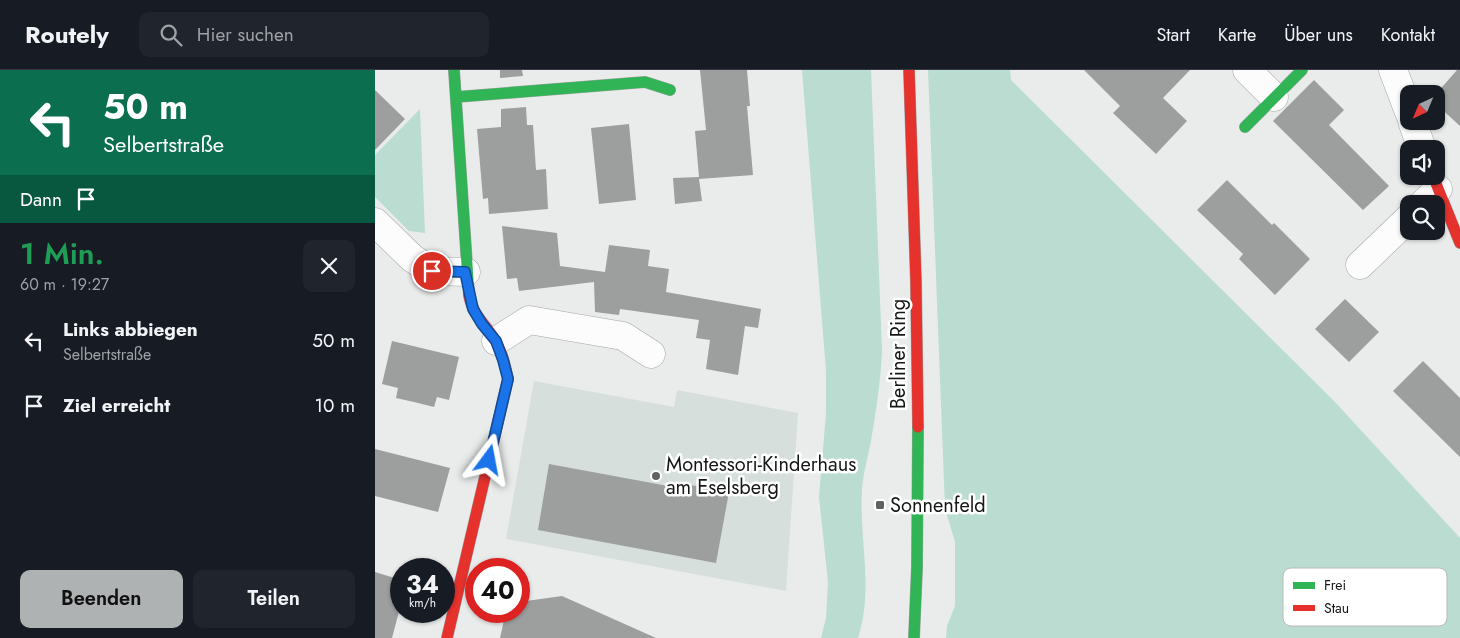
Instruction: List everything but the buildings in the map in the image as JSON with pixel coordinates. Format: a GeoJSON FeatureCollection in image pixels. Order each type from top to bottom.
{"type":"FeatureCollection","features":[{"type":"Feature","properties":{"kind":"street"},"geometry":{"type":"LineString","coordinates":[[447,638],[508,379],[496,341],[473,309],[465,272],[454,70]]}},
{"type":"Feature","properties":{"kind":"street","name":"Berliner Ring"},"geometry":{"type":"LineString","coordinates":[[909,70],[918,323],[918,502],[914,638]]}},
{"type":"Feature","properties":{"kind":"street"},"geometry":{"type":"LineString","coordinates":[[1247,70],[1274,98]]}},
{"type":"Feature","properties":{"kind":"street"},"geometry":{"type":"LineString","coordinates":[[1245,127],[1302,70]]}},
{"type":"Feature","properties":{"kind":"street"},"geometry":{"type":"LineString","coordinates":[[1393,70],[1400,88]]}},
{"type":"Feature","properties":{"kind":"street"},"geometry":{"type":"LineString","coordinates":[[456,97],[645,82],[670,90]]}},
{"type":"Feature","properties":{"kind":"street"},"geometry":{"type":"LineString","coordinates":[[1431,190],[1460,243]]}},
{"type":"Feature","properties":{"kind":"street"},"geometry":{"type":"LineString","coordinates":[[375,222],[412,258],[432,271],[465,272]]}},
{"type":"Feature","properties":{"kind":"street"},"geometry":{"type":"LineString","coordinates":[[1360,265],[1400,227]]}},
{"type":"Feature","properties":{"kind":"street"},"geometry":{"type":"LineString","coordinates":[[496,341],[529,320],[623,336],[651,354]]}},
{"type":"Feature","properties":{"kind":"street"},"geometry":{"type":"LineString","coordinates":[[902,638],[915,611]]}},
{"type":"Feature","properties":{"kind":"shaded area","name":"Montessori-Kinderhaus am Eselsberg"},"geometry":{"type":"Polygon","coordinates":[[[534,381],[674,407],[677,390],[798,413],[786,591],[506,539],[534,381]]]}},
{"type":"Feature","properties":{"kind":"green space"},"geometry":{"type":"Polygon","coordinates":[[[802,70],[871,70],[882,350],[881,373],[871,441],[863,477],[862,509],[866,583],[863,620],[858,638],[821,638],[826,618],[828,582],[819,497],[826,413],[826,371],[802,70]]]}},
{"type":"Feature","properties":{"kind":"green space"},"geometry":{"type":"Polygon","coordinates":[[[928,70],[1010,70],[1011,80],[1335,402],[1460,538],[1460,638],[946,638],[947,626],[955,606],[955,542],[945,508],[928,70]]]}},
{"type":"Feature","properties":{"kind":"green space"},"geometry":{"type":"Polygon","coordinates":[[[420,109],[425,233],[409,231],[375,197],[375,155],[420,109]]]}},
{"type":"Feature","properties":{"kind":"traffic: fast"},"geometry":{"type":"LineString","coordinates":[[454,70],[469,295]]}},
{"type":"Feature","properties":{"kind":"traffic: fast"},"geometry":{"type":"LineString","coordinates":[[1245,127],[1302,70]]}},
{"type":"Feature","properties":{"kind":"traffic: fast"},"geometry":{"type":"LineString","coordinates":[[456,97],[645,82],[670,90]]}},
{"type":"Feature","properties":{"kind":"traffic: fast"},"geometry":{"type":"LineString","coordinates":[[914,638],[917,567],[918,427]]}},
{"type":"Feature","properties":{"kind":"traffic: jam"},"geometry":{"type":"LineString","coordinates":[[909,70],[916,283],[918,427]]}},
{"type":"Feature","properties":{"kind":"traffic: jam"},"geometry":{"type":"LineString","coordinates":[[1437,185],[1460,243]]}},
{"type":"Feature","properties":{"kind":"traffic: jam"},"geometry":{"type":"LineString","coordinates":[[447,638],[508,379],[499,348],[473,308],[469,295]]}},
{"type":"Feature","properties":{"kind":"place","name":"Montessori-Kinderhaus am Eselsberg"},"geometry":{"type":"Point","coordinates":[656,476]}},
{"type":"Feature","properties":{"kind":"place","name":"Sonnenfeld"},"geometry":{"type":"Point","coordinates":[880,505]}},
{"type":"Feature","properties":{"kind":"route"},"geometry":{"type":"LineString","coordinates":[[432,271],[465,272],[473,309],[496,341],[503,360],[508,379],[489,460]]}}]}
